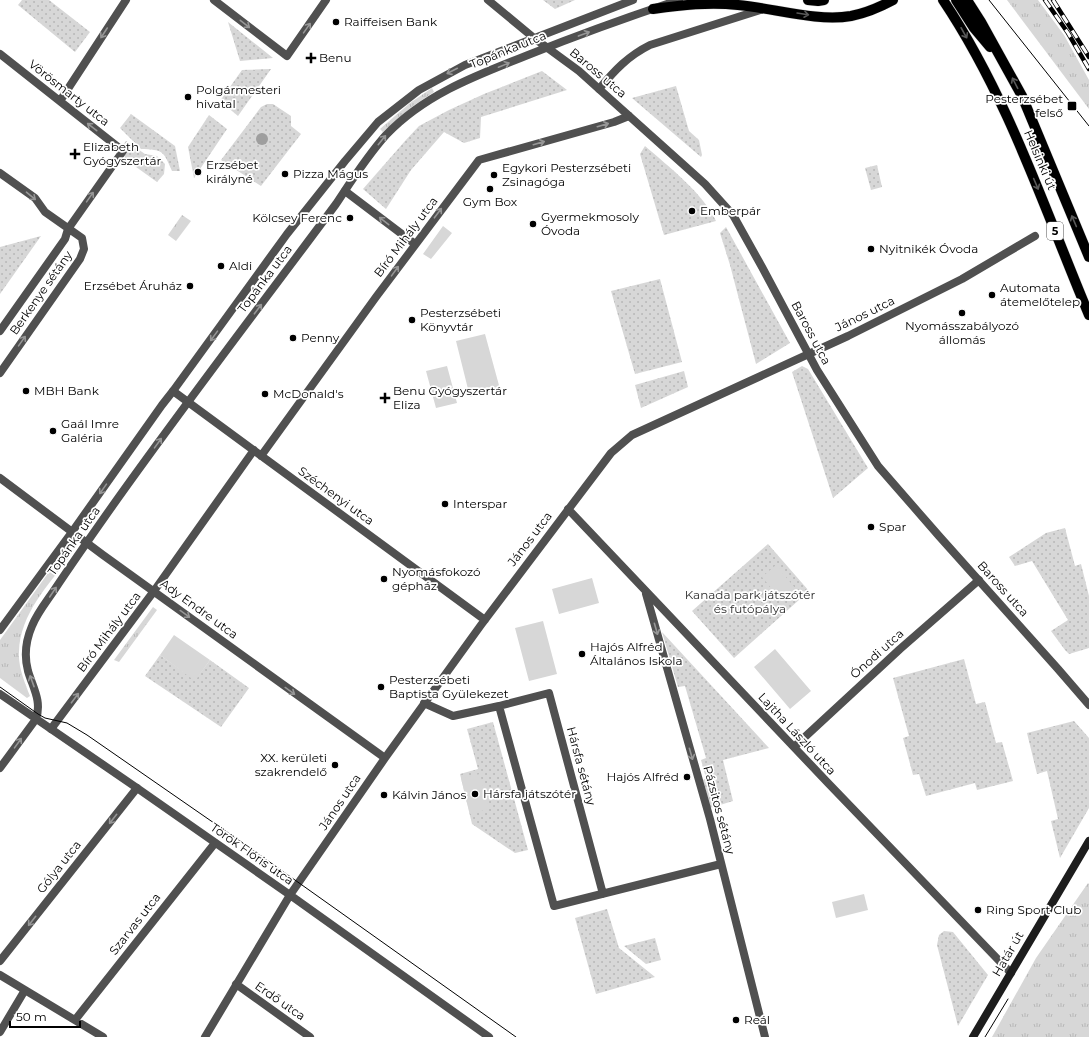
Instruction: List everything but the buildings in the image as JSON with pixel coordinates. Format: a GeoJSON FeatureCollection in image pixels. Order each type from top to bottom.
{"type":"FeatureCollection","features":[{"type":"Feature","properties":{"kind":"main road"},"geometry":{"type":"LineString","coordinates":[[808,0],[824,0]]}},
{"type":"Feature","properties":{"kind":"main road"},"geometry":{"type":"LineString","coordinates":[[653,9],[686,4],[716,3],[764,8],[810,16],[833,17],[850,16],[875,10],[893,0]]}},
{"type":"Feature","properties":{"kind":"main road","name":"Helsinki út"},"geometry":{"type":"LineString","coordinates":[[943,0],[962,28],[1000,100],[1089,315]]}},
{"type":"Feature","properties":{"kind":"main road"},"geometry":{"type":"LineString","coordinates":[[956,0],[974,28],[1008,68]]}},
{"type":"Feature","properties":{"kind":"main road","name":"Helsinki út"},"geometry":{"type":"LineString","coordinates":[[967,0],[1008,68],[1022,96],[1089,257]]}},
{"type":"Feature","properties":{"kind":"main road","name":"Határ út"},"geometry":{"type":"LineString","coordinates":[[973,1037],[1089,841]]}},
{"type":"Feature","properties":{"kind":"street"},"geometry":{"type":"LineString","coordinates":[[60,101],[126,0]]}},
{"type":"Feature","properties":{"kind":"street"},"geometry":{"type":"LineString","coordinates":[[214,0],[287,56],[326,0]]}},
{"type":"Feature","properties":{"kind":"street","name":"Baross utca"},"geometry":{"type":"LineString","coordinates":[[488,0],[534,38],[579,71],[705,184],[733,215],[821,377],[878,466],[1089,705]]}},
{"type":"Feature","properties":{"kind":"street","name":"Topánka utca"},"geometry":{"type":"LineString","coordinates":[[0,630],[287,234],[345,160],[378,122],[419,90],[465,65],[633,0]]}},
{"type":"Feature","properties":{"kind":"street","name":"Topánka utca"},"geometry":{"type":"LineString","coordinates":[[36,719],[39,706],[38,698],[28,671],[26,657],[27,641],[32,625],[87,543],[188,402],[336,204],[358,170],[386,135],[426,102],[473,77],[547,47],[679,0]]}},
{"type":"Feature","properties":{"kind":"street"},"geometry":{"type":"LineString","coordinates":[[599,89],[619,66],[636,52],[650,45],[764,8]]}},
{"type":"Feature","properties":{"kind":"street","name":"Vörösmarty utca"},"geometry":{"type":"LineString","coordinates":[[0,54],[123,151],[68,229]]}},
{"type":"Feature","properties":{"kind":"street","name":"Bíró Mihály utca"},"geometry":{"type":"LineString","coordinates":[[261,456],[415,244],[479,160],[614,122],[629,116]]}},
{"type":"Feature","properties":{"kind":"street","name":"Berkenye sétány"},"geometry":{"type":"LineString","coordinates":[[0,173],[35,198],[45,212],[82,238],[84,249],[80,259],[0,373]]}},
{"type":"Feature","properties":{"kind":"street"},"geometry":{"type":"LineString","coordinates":[[345,190],[415,244]]}},
{"type":"Feature","properties":{"kind":"street","name":"Berkenye sétány"},"geometry":{"type":"LineString","coordinates":[[0,331],[65,239],[68,229]]}},
{"type":"Feature","properties":{"kind":"street","name":"János utca"},"geometry":{"type":"LineString","coordinates":[[205,1037],[290,895],[385,758],[485,620],[611,453],[632,435],[848,336],[962,279],[1035,236]]}},
{"type":"Feature","properties":{"kind":"street","name":"Széchenyi utca"},"geometry":{"type":"LineString","coordinates":[[173,391],[485,620]]}},
{"type":"Feature","properties":{"kind":"street","name":"Bíró Mihály utca"},"geometry":{"type":"LineString","coordinates":[[51,729],[154,591],[254,450]]}},
{"type":"Feature","properties":{"kind":"street","name":"Ady Endre utca"},"geometry":{"type":"LineString","coordinates":[[0,478],[87,543],[385,758]]}},
{"type":"Feature","properties":{"kind":"street","name":"Lajtha László utca"},"geometry":{"type":"LineString","coordinates":[[568,508],[794,747],[1011,973]]}},
{"type":"Feature","properties":{"kind":"street","name":"Ónodi utca"},"geometry":{"type":"LineString","coordinates":[[794,747],[900,649],[979,580]]}},
{"type":"Feature","properties":{"kind":"street","name":"Pázsitos sétány"},"geometry":{"type":"LineString","coordinates":[[646,591],[710,819],[765,1037]]}},
{"type":"Feature","properties":{"kind":"street","name":"Hársfa sétány"},"geometry":{"type":"LineString","coordinates":[[424,703],[453,716],[549,693],[603,894]]}},
{"type":"Feature","properties":{"kind":"street","name":"Török Flóris utca"},"geometry":{"type":"LineString","coordinates":[[0,694],[290,895],[489,1037]]}},
{"type":"Feature","properties":{"kind":"street"},"geometry":{"type":"LineString","coordinates":[[499,706],[554,906],[721,864]]}},
{"type":"Feature","properties":{"kind":"street"},"geometry":{"type":"LineString","coordinates":[[0,768],[36,719]]}},
{"type":"Feature","properties":{"kind":"street","name":"Gólya utca"},"geometry":{"type":"LineString","coordinates":[[0,961],[137,788]]}},
{"type":"Feature","properties":{"kind":"street","name":"Szarvas utca"},"geometry":{"type":"LineString","coordinates":[[75,1020],[215,843]]}},
{"type":"Feature","properties":{"kind":"street"},"geometry":{"type":"LineString","coordinates":[[0,975],[103,1037]]}},
{"type":"Feature","properties":{"kind":"street","name":"Erdő utca"},"geometry":{"type":"LineString","coordinates":[[236,984],[310,1037]]}},
{"type":"Feature","properties":{"kind":"street"},"geometry":{"type":"LineString","coordinates":[[0,1032],[25,990]]}},
{"type":"Feature","properties":{"kind":"green space"},"geometry":{"type":"Polygon","coordinates":[[[22,0],[49,0],[90,32],[75,52],[18,5],[22,0]]]}},
{"type":"Feature","properties":{"kind":"green space"},"geometry":{"type":"Polygon","coordinates":[[[543,0],[575,0],[555,9],[543,0]]]}},
{"type":"Feature","properties":{"kind":"green space"},"geometry":{"type":"Polygon","coordinates":[[[1007,0],[1038,0],[1064,35],[1089,80],[1089,109],[1007,0]]]}},
{"type":"Feature","properties":{"kind":"green space"},"geometry":{"type":"Polygon","coordinates":[[[228,22],[273,58],[240,61],[228,22]]]}},
{"type":"Feature","properties":{"kind":"green space"},"geometry":{"type":"Polygon","coordinates":[[[271,69],[238,116],[220,101],[242,70],[271,69]]]}},
{"type":"Feature","properties":{"kind":"green space"},"geometry":{"type":"Polygon","coordinates":[[[542,71],[567,90],[481,117],[480,138],[464,143],[444,132],[411,170],[386,209],[363,189],[419,126],[484,94],[542,71]]]}},
{"type":"Feature","properties":{"kind":"green space"},"geometry":{"type":"Polygon","coordinates":[[[676,86],[689,131],[699,140],[702,155],[701,157],[632,98],[676,86]]]}},
{"type":"Feature","properties":{"kind":"green space"},"geometry":{"type":"Polygon","coordinates":[[[432,88],[434,92],[413,106],[383,132],[380,129],[410,103],[432,88]]]}},
{"type":"Feature","properties":{"kind":"green space"},"geometry":{"type":"Polygon","coordinates":[[[267,104],[273,104],[291,116],[291,126],[301,134],[261,186],[221,160],[261,107],[267,104]]]}},
{"type":"Feature","properties":{"kind":"green space"},"geometry":{"type":"Polygon","coordinates":[[[131,114],[175,146],[180,171],[172,171],[161,152],[141,149],[120,128],[131,114]]]}},
{"type":"Feature","properties":{"kind":"green space"},"geometry":{"type":"Polygon","coordinates":[[[209,115],[227,129],[194,178],[188,147],[209,115]]]}},
{"type":"Feature","properties":{"kind":"green space"},"geometry":{"type":"Polygon","coordinates":[[[126,141],[145,154],[157,156],[165,164],[164,174],[157,182],[125,159],[123,145],[126,141]]]}},
{"type":"Feature","properties":{"kind":"green space"},"geometry":{"type":"Polygon","coordinates":[[[645,146],[675,172],[703,200],[716,221],[664,235],[640,154],[645,146]]]}},
{"type":"Feature","properties":{"kind":"green space"},"geometry":{"type":"Polygon","coordinates":[[[877,165],[882,187],[871,190],[865,168],[877,165]]]}},
{"type":"Feature","properties":{"kind":"green space"},"geometry":{"type":"Polygon","coordinates":[[[182,215],[191,221],[176,241],[168,235],[182,215]]]}},
{"type":"Feature","properties":{"kind":"green space"},"geometry":{"type":"Polygon","coordinates":[[[443,226],[452,233],[431,259],[423,254],[443,226]]]}},
{"type":"Feature","properties":{"kind":"green space"},"geometry":{"type":"Polygon","coordinates":[[[726,227],[790,343],[756,364],[720,233],[726,227]]]}},
{"type":"Feature","properties":{"kind":"green space"},"geometry":{"type":"Polygon","coordinates":[[[41,236],[0,294],[0,247],[41,236]]]}},
{"type":"Feature","properties":{"kind":"green space"},"geometry":{"type":"Polygon","coordinates":[[[660,279],[682,362],[635,374],[611,291],[660,279]]]}},
{"type":"Feature","properties":{"kind":"green space"},"geometry":{"type":"Polygon","coordinates":[[[485,334],[500,389],[470,397],[456,341],[485,334]]]}},
{"type":"Feature","properties":{"kind":"green space"},"geometry":{"type":"Polygon","coordinates":[[[447,366],[457,403],[436,408],[426,371],[447,366]]]}},
{"type":"Feature","properties":{"kind":"green space"},"geometry":{"type":"Polygon","coordinates":[[[802,366],[808,369],[868,468],[833,498],[792,372],[802,366]]]}},
{"type":"Feature","properties":{"kind":"green space"},"geometry":{"type":"Polygon","coordinates":[[[684,371],[688,387],[641,408],[635,385],[684,371]]]}},
{"type":"Feature","properties":{"kind":"green space"},"geometry":{"type":"Polygon","coordinates":[[[1065,528],[1075,566],[1081,564],[1089,596],[1089,648],[1069,654],[1051,631],[1068,620],[1032,561],[1015,566],[1009,557],[1046,533],[1065,528]]]}},
{"type":"Feature","properties":{"kind":"green space","name":"Kanada park játszótér és futópálya"},"geometry":{"type":"Polygon","coordinates":[[[768,544],[809,591],[734,658],[692,611],[768,544]]]}},
{"type":"Feature","properties":{"kind":"green space"},"geometry":{"type":"Polygon","coordinates":[[[64,551],[70,556],[37,600],[24,625],[19,658],[22,675],[30,696],[27,698],[0,678],[0,640],[64,551]]]}},
{"type":"Feature","properties":{"kind":"green space"},"geometry":{"type":"Polygon","coordinates":[[[776,565],[795,588],[781,600],[762,577],[776,565]]]}},
{"type":"Feature","properties":{"kind":"green space"},"geometry":{"type":"Polygon","coordinates":[[[592,578],[599,603],[559,614],[552,589],[592,578]]]}},
{"type":"Feature","properties":{"kind":"green space"},"geometry":{"type":"Polygon","coordinates":[[[153,607],[157,610],[119,662],[114,660],[153,607]]]}},
{"type":"Feature","properties":{"kind":"green space"},"geometry":{"type":"Polygon","coordinates":[[[543,621],[557,674],[529,681],[515,628],[543,621]]]}},
{"type":"Feature","properties":{"kind":"green space"},"geometry":{"type":"Polygon","coordinates":[[[662,632],[769,748],[723,760],[733,801],[710,808],[703,780],[706,778],[701,760],[706,758],[685,686],[678,687],[662,632]]]}},
{"type":"Feature","properties":{"kind":"green space"},"geometry":{"type":"Polygon","coordinates":[[[174,635],[210,660],[195,681],[160,655],[174,635]]]}},
{"type":"Feature","properties":{"kind":"green space"},"geometry":{"type":"Polygon","coordinates":[[[775,649],[811,691],[790,709],[754,667],[775,649]]]}},
{"type":"Feature","properties":{"kind":"green space"},"geometry":{"type":"Polygon","coordinates":[[[160,655],[195,680],[210,660],[249,688],[221,727],[145,676],[160,655]]]}},
{"type":"Feature","properties":{"kind":"green space"},"geometry":{"type":"Polygon","coordinates":[[[964,659],[976,704],[985,702],[996,743],[1002,742],[1013,781],[977,790],[975,783],[926,796],[919,774],[913,775],[903,738],[909,736],[893,678],[964,659]]]}},
{"type":"Feature","properties":{"kind":"green space"},"geometry":{"type":"Polygon","coordinates":[[[1074,721],[1089,738],[1089,808],[1060,858],[1051,821],[1058,819],[1047,771],[1037,774],[1027,733],[1074,721]]]}},
{"type":"Feature","properties":{"kind":"green space"},"geometry":{"type":"Polygon","coordinates":[[[493,722],[528,850],[515,853],[472,824],[460,774],[478,769],[467,729],[493,722]]]}},
{"type":"Feature","properties":{"kind":"green space","name":"Hársfa játszótér"},"geometry":{"type":"Polygon","coordinates":[[[480,774],[489,809],[470,814],[461,778],[480,774]]]}},
{"type":"Feature","properties":{"kind":"green space"},"geometry":{"type":"Polygon","coordinates":[[[1088,883],[1089,1037],[992,1037],[1036,958],[1088,883]]]}},
{"type":"Feature","properties":{"kind":"green space"},"geometry":{"type":"Polygon","coordinates":[[[864,894],[868,910],[836,918],[832,902],[864,894]]]}},
{"type":"Feature","properties":{"kind":"green space"},"geometry":{"type":"Polygon","coordinates":[[[607,909],[619,948],[655,977],[596,994],[575,918],[607,909]]]}},
{"type":"Feature","properties":{"kind":"green space"},"geometry":{"type":"Polygon","coordinates":[[[944,931],[953,932],[988,975],[958,1026],[937,945],[939,935],[944,931]]]}},
{"type":"Feature","properties":{"kind":"green space"},"geometry":{"type":"Polygon","coordinates":[[[655,938],[661,960],[646,964],[624,946],[655,938]]]}},
{"type":"Feature","properties":{"kind":"shaded area"},"geometry":{"type":"Polygon","coordinates":[[[260,133],[264,133],[268,139],[264,145],[260,145],[256,141],[256,137],[260,133]]]}},
{"type":"Feature","properties":{"kind":"tram line"},"geometry":{"type":"LineString","coordinates":[[989,0],[1089,126]]}},
{"type":"Feature","properties":{"kind":"tram line"},"geometry":{"type":"LineString","coordinates":[[0,687],[45,718],[67,723],[87,735],[240,841],[516,1037]]}},
{"type":"Feature","properties":{"kind":"tram line"},"geometry":{"type":"LineString","coordinates":[[985,1037],[1008,999]]}},
{"type":"Feature","properties":{"kind":"railway"},"geometry":{"type":"LineString","coordinates":[[1045,0],[1068,33],[1089,69]]}},
{"type":"Feature","properties":{"kind":"railway"},"geometry":{"type":"LineString","coordinates":[[1053,0],[1089,57]]}},
{"type":"Feature","properties":{"kind":"place","name":"Raiffeisen Bank"},"geometry":{"type":"Point","coordinates":[336,22]}},
{"type":"Feature","properties":{"kind":"place","name":"Benu"},"geometry":{"type":"Point","coordinates":[311,58]}},
{"type":"Feature","properties":{"kind":"place","name":"Polgármesteri hivatal"},"geometry":{"type":"Point","coordinates":[188,97]}},
{"type":"Feature","properties":{"kind":"place","name":"Pesterzsébet felső"},"geometry":{"type":"Point","coordinates":[1072,106]}},
{"type":"Feature","properties":{"kind":"place","name":"Elizabeth Gyógyszertár"},"geometry":{"type":"Point","coordinates":[75,154]}},
{"type":"Feature","properties":{"kind":"place","name":"Erzsébet királyné"},"geometry":{"type":"Point","coordinates":[198,172]}},
{"type":"Feature","properties":{"kind":"place","name":"Pizza Mágus"},"geometry":{"type":"Point","coordinates":[285,174]}},
{"type":"Feature","properties":{"kind":"place","name":"Egykori Pesterzsébeti Zsinagóga"},"geometry":{"type":"Point","coordinates":[494,175]}},
{"type":"Feature","properties":{"kind":"place","name":"Gym Box"},"geometry":{"type":"Point","coordinates":[490,189]}},
{"type":"Feature","properties":{"kind":"place","name":"Emberpár"},"geometry":{"type":"Point","coordinates":[692,211]}},
{"type":"Feature","properties":{"kind":"place","name":"Kölcsey Ferenc"},"geometry":{"type":"Point","coordinates":[350,218]}},
{"type":"Feature","properties":{"kind":"place","name":"Gyermekmosoly Óvoda"},"geometry":{"type":"Point","coordinates":[533,224]}},
{"type":"Feature","properties":{"kind":"place","name":"Nyitnikék Óvoda"},"geometry":{"type":"Point","coordinates":[871,249]}},
{"type":"Feature","properties":{"kind":"place","name":"Aldi"},"geometry":{"type":"Point","coordinates":[221,266]}},
{"type":"Feature","properties":{"kind":"place","name":"Erzsébet Áruház"},"geometry":{"type":"Point","coordinates":[190,286]}},
{"type":"Feature","properties":{"kind":"place","name":"Automata átemelőtelep"},"geometry":{"type":"Point","coordinates":[992,295]}},
{"type":"Feature","properties":{"kind":"place","name":"Nyomásszabályozó állomás"},"geometry":{"type":"Point","coordinates":[962,313]}},
{"type":"Feature","properties":{"kind":"place","name":"Pesterzsébeti Könyvtár"},"geometry":{"type":"Point","coordinates":[412,320]}},
{"type":"Feature","properties":{"kind":"place","name":"Penny"},"geometry":{"type":"Point","coordinates":[293,338]}},
{"type":"Feature","properties":{"kind":"place","name":"MBH Bank"},"geometry":{"type":"Point","coordinates":[26,391]}},
{"type":"Feature","properties":{"kind":"place","name":"McDonald's"},"geometry":{"type":"Point","coordinates":[265,394]}},
{"type":"Feature","properties":{"kind":"place","name":"Benu Gyógyszertár Eliza"},"geometry":{"type":"Point","coordinates":[385,398]}},
{"type":"Feature","properties":{"kind":"place","name":"Gaál Imre Galéria"},"geometry":{"type":"Point","coordinates":[53,431]}},
{"type":"Feature","properties":{"kind":"place","name":"Interspar"},"geometry":{"type":"Point","coordinates":[445,504]}},
{"type":"Feature","properties":{"kind":"place","name":"Spar"},"geometry":{"type":"Point","coordinates":[871,527]}},
{"type":"Feature","properties":{"kind":"place","name":"Nyomásfokozó gépház"},"geometry":{"type":"Point","coordinates":[384,579]}},
{"type":"Feature","properties":{"kind":"place","name":"Hajós Alfréd Általános Iskola"},"geometry":{"type":"Point","coordinates":[582,654]}},
{"type":"Feature","properties":{"kind":"place","name":"Pesterzsébeti Baptista Gyülekezet"},"geometry":{"type":"Point","coordinates":[381,687]}},
{"type":"Feature","properties":{"kind":"place","name":"XX. kerületi szakrendelő"},"geometry":{"type":"Point","coordinates":[335,765]}},
{"type":"Feature","properties":{"kind":"place","name":"Hajós Alfréd"},"geometry":{"type":"Point","coordinates":[687,777]}},
{"type":"Feature","properties":{"kind":"place","name":"Hársfa játszótér"},"geometry":{"type":"Point","coordinates":[475,794]}},
{"type":"Feature","properties":{"kind":"place","name":"Kálvin János"},"geometry":{"type":"Point","coordinates":[384,795]}},
{"type":"Feature","properties":{"kind":"place","name":"Ring Sport Club"},"geometry":{"type":"Point","coordinates":[978,910]}},
{"type":"Feature","properties":{"kind":"place","name":"Reál"},"geometry":{"type":"Point","coordinates":[736,1020]}}]}
